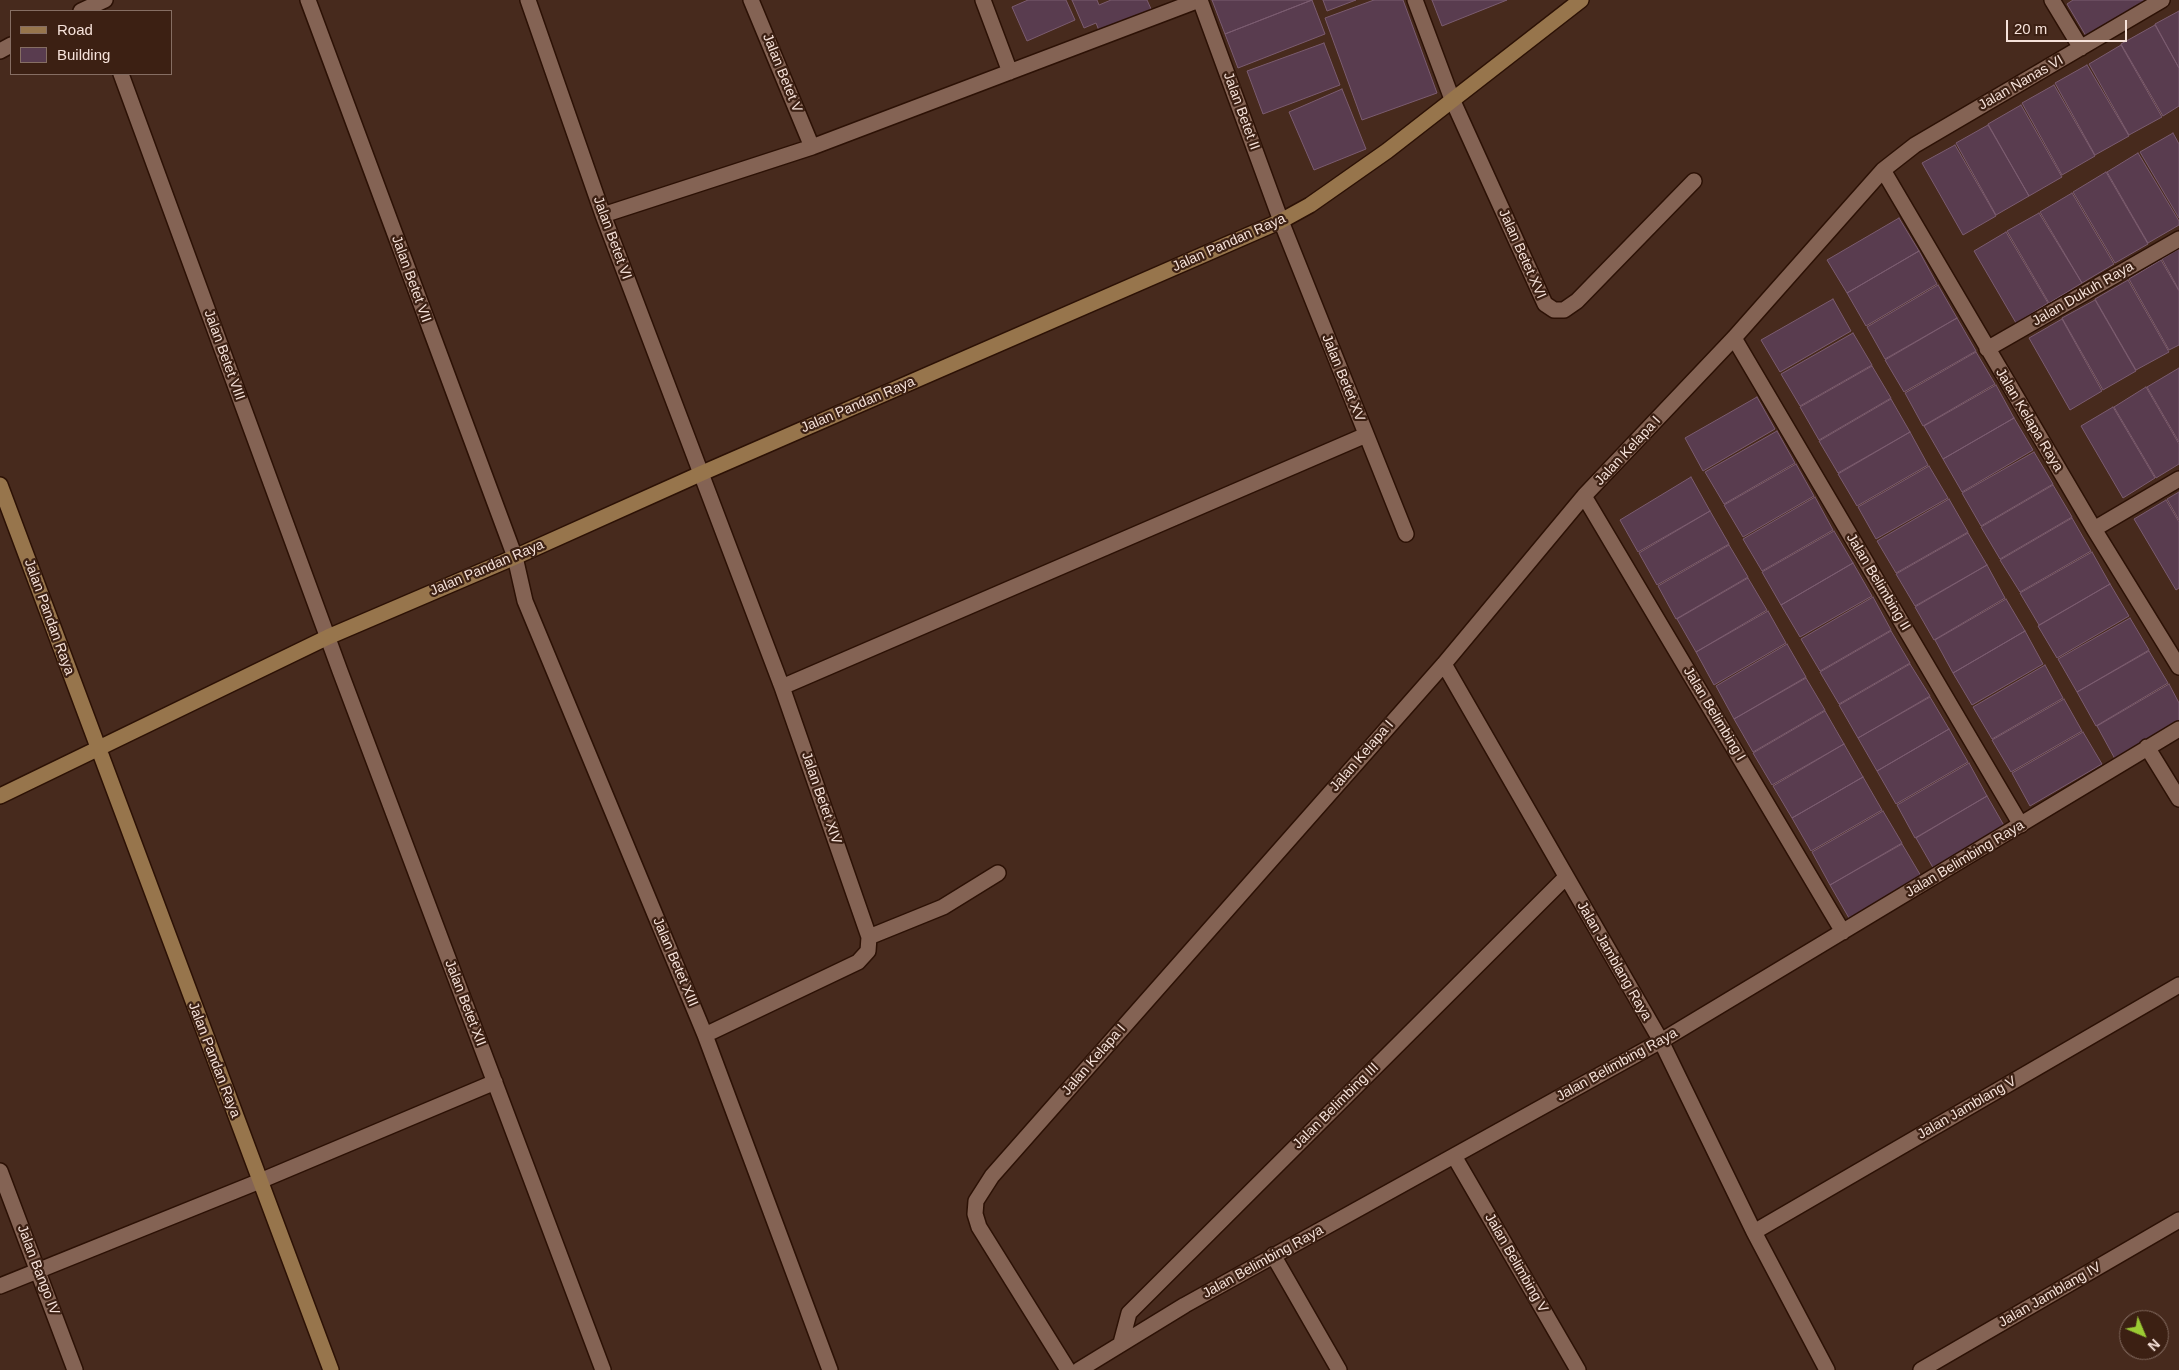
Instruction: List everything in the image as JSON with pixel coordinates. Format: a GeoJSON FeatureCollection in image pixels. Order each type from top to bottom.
{"type":"FeatureCollection","features":[{"type":"Feature","properties":{"kind":"street","name":"Jalan Betet VII"},"geometry":{"type":"LineString","coordinates":[[308,0],[515,557]]}},
{"type":"Feature","properties":{"kind":"street","name":"Jalan Betet VI"},"geometry":{"type":"LineString","coordinates":[[528,0],[603,215],[700,474]]}},
{"type":"Feature","properties":{"kind":"street","name":"Jalan Betet V"},"geometry":{"type":"LineString","coordinates":[[752,0],[812,147]]}},
{"type":"Feature","properties":{"kind":"street"},"geometry":{"type":"LineString","coordinates":[[983,0],[1010,72]]}},
{"type":"Feature","properties":{"kind":"street"},"geometry":{"type":"LineString","coordinates":[[603,215],[812,147],[1200,0]]}},
{"type":"Feature","properties":{"kind":"street","name":"Jalan Betet II"},"geometry":{"type":"LineString","coordinates":[[1200,0],[1281,221]]}},
{"type":"Feature","properties":{"kind":"street"},"geometry":{"type":"LineString","coordinates":[[1415,0],[1452,99]]}},
{"type":"Feature","properties":{"kind":"street","name":"Jalan Pandan Raya"},"geometry":{"type":"LineString","coordinates":[[0,796],[328,637],[1281,221],[1310,205],[1387,151],[1581,0]]}},
{"type":"Feature","properties":{"kind":"street"},"geometry":{"type":"LineString","coordinates":[[2052,0],[2081,48]]}},
{"type":"Feature","properties":{"kind":"street","name":"Jalan Nanas VI"},"geometry":{"type":"LineString","coordinates":[[1883,170],[1915,144],[2162,0]]}},
{"type":"Feature","properties":{"kind":"street"},"geometry":{"type":"LineString","coordinates":[[83,10],[100,5]]}},
{"type":"Feature","properties":{"kind":"street","name":"Jalan Betet VIII"},"geometry":{"type":"LineString","coordinates":[[121,75],[328,637]]}},
{"type":"Feature","properties":{"kind":"street","name":"Jalan Betet XVI"},"geometry":{"type":"LineString","coordinates":[[1452,99],[1545,304],[1554,310],[1564,310],[1577,301],[1694,180]]}},
{"type":"Feature","properties":{"kind":"street","name":"Jalan Kelapa I"},"geometry":{"type":"LineString","coordinates":[[1068,1370],[979,1227],[976,1208],[982,1189],[1444,664],[1584,496],[1734,338],[1883,170]]}},
{"type":"Feature","properties":{"kind":"street","name":"Jalan Kelapa Raya"},"geometry":{"type":"LineString","coordinates":[[1883,170],[2094,529],[2179,667]]}},
{"type":"Feature","properties":{"kind":"street","name":"Jalan Betet XV"},"geometry":{"type":"LineString","coordinates":[[1281,221],[1406,534]]}},
{"type":"Feature","properties":{"kind":"street","name":"Jalan Dukuh Raya"},"geometry":{"type":"LineString","coordinates":[[1987,349],[2179,239]]}},
{"type":"Feature","properties":{"kind":"street","name":"Jalan Belimbing II"},"geometry":{"type":"LineString","coordinates":[[1734,338],[2022,825]]}},
{"type":"Feature","properties":{"kind":"street"},"geometry":{"type":"LineString","coordinates":[[782,687],[1366,434]]}},
{"type":"Feature","properties":{"kind":"street","name":"Jalan Betet XIV"},"geometry":{"type":"LineString","coordinates":[[700,474],[782,687],[869,937]]}},
{"type":"Feature","properties":{"kind":"street"},"geometry":{"type":"LineString","coordinates":[[2094,529],[2179,479]]}},
{"type":"Feature","properties":{"kind":"street","name":"Jalan Pandan Raya"},"geometry":{"type":"LineString","coordinates":[[0,485],[330,1370]]}},
{"type":"Feature","properties":{"kind":"street","name":"Jalan Belimbing I"},"geometry":{"type":"LineString","coordinates":[[1584,496],[1843,932]]}},
{"type":"Feature","properties":{"kind":"street","name":"Jalan Betet XIII"},"geometry":{"type":"LineString","coordinates":[[515,557],[525,601],[705,1035],[830,1370]]}},
{"type":"Feature","properties":{"kind":"street","name":"Jalan Betet XII"},"geometry":{"type":"LineString","coordinates":[[328,637],[603,1370]]}},
{"type":"Feature","properties":{"kind":"street","name":"Jalan Jamblang Raya"},"geometry":{"type":"LineString","coordinates":[[1444,664],[1661,1041],[1754,1232],[1828,1370]]}},
{"type":"Feature","properties":{"kind":"street","name":"Jalan Belimbing Raya"},"geometry":{"type":"LineString","coordinates":[[1079,1370],[1121,1343],[1273,1255],[1661,1041],[2179,729]]}},
{"type":"Feature","properties":{"kind":"street"},"geometry":{"type":"LineString","coordinates":[[2147,747],[2179,799]]}},
{"type":"Feature","properties":{"kind":"street"},"geometry":{"type":"LineString","coordinates":[[705,1035],[858,962],[868,950],[869,937],[943,907],[998,873]]}},
{"type":"Feature","properties":{"kind":"street","name":"Jalan Belimbing III"},"geometry":{"type":"LineString","coordinates":[[1121,1343],[1129,1313],[1566,877]]}},
{"type":"Feature","properties":{"kind":"street","name":"Jalan Jamblang V"},"geometry":{"type":"LineString","coordinates":[[1754,1232],[2179,985]]}},
{"type":"Feature","properties":{"kind":"street"},"geometry":{"type":"LineString","coordinates":[[0,1286],[260,1182],[495,1082]]}},
{"type":"Feature","properties":{"kind":"street","name":"Jalan Belimbing V"},"geometry":{"type":"LineString","coordinates":[[1454,1156],[1578,1370]]}},
{"type":"Feature","properties":{"kind":"street","name":"Jalan Bango IV"},"geometry":{"type":"LineString","coordinates":[[0,1170],[75,1370]]}},
{"type":"Feature","properties":{"kind":"street","name":"Jalan Jamblang IV"},"geometry":{"type":"LineString","coordinates":[[1921,1370],[2179,1220]]}},
{"type":"Feature","properties":{"kind":"street"},"geometry":{"type":"LineString","coordinates":[[1273,1255],[1339,1370]]}},
{"type":"Feature","properties":{"kind":"building"},"geometry":{"type":"Polygon","coordinates":[[[1028,0],[1066,0],[1075,20],[1027,41],[1012,7],[1028,0]]]}},
{"type":"Feature","properties":{"kind":"building"},"geometry":{"type":"Polygon","coordinates":[[[1072,0],[1097,0],[1099,5],[1111,0],[1147,0],[1152,11],[1100,33],[1096,23],[1084,28],[1072,0]]]}},
{"type":"Feature","properties":{"kind":"building"},"geometry":{"type":"Polygon","coordinates":[[[1212,0],[1312,0],[1225,34],[1212,0]]]}},
{"type":"Feature","properties":{"kind":"building"},"geometry":{"type":"Polygon","coordinates":[[[1312,0],[1325,34],[1238,68],[1225,34],[1312,0]]]}},
{"type":"Feature","properties":{"kind":"building"},"geometry":{"type":"Polygon","coordinates":[[[1323,0],[1356,0],[1327,11],[1323,0]]]}},
{"type":"Feature","properties":{"kind":"building"},"geometry":{"type":"Polygon","coordinates":[[[1374,0],[1403,0],[1437,93],[1362,120],[1325,18],[1374,0]]]}},
{"type":"Feature","properties":{"kind":"building"},"geometry":{"type":"Polygon","coordinates":[[[1432,0],[1507,0],[1442,26],[1432,0]]]}},
{"type":"Feature","properties":{"kind":"building"},"geometry":{"type":"Polygon","coordinates":[[[2073,0],[2146,0],[2086,36],[2067,4],[2073,0]]]}},
{"type":"Feature","properties":{"kind":"building"},"geometry":{"type":"Polygon","coordinates":[[[2179,11],[2179,68],[2155,24],[2179,11]]]}},
{"type":"Feature","properties":{"kind":"building"},"geometry":{"type":"Polygon","coordinates":[[[2155,25],[2179,68],[2179,106],[2163,116],[2121,44],[2155,25]]]}},
{"type":"Feature","properties":{"kind":"building"},"geometry":{"type":"Polygon","coordinates":[[[1324,43],[1340,85],[1263,114],[1247,71],[1324,43]]]}},
{"type":"Feature","properties":{"kind":"building"},"geometry":{"type":"Polygon","coordinates":[[[2121,45],[2162,117],[2129,135],[2089,64],[2121,45]]]}},
{"type":"Feature","properties":{"kind":"building"},"geometry":{"type":"Polygon","coordinates":[[[2087,65],[2129,136],[2095,155],[2055,83],[2087,65]]]}},
{"type":"Feature","properties":{"kind":"building"},"geometry":{"type":"Polygon","coordinates":[[[2054,85],[2095,156],[2062,175],[2022,103],[2054,85]]]}},
{"type":"Feature","properties":{"kind":"building"},"geometry":{"type":"Polygon","coordinates":[[[1342,89],[1366,149],[1314,170],[1289,112],[1342,89]]]}},
{"type":"Feature","properties":{"kind":"building"},"geometry":{"type":"Polygon","coordinates":[[[2021,105],[2062,177],[2029,196],[1988,124],[2021,105]]]}},
{"type":"Feature","properties":{"kind":"building"},"geometry":{"type":"Polygon","coordinates":[[[1988,125],[2029,196],[1996,215],[1956,143],[1988,125]]]}},
{"type":"Feature","properties":{"kind":"building"},"geometry":{"type":"Polygon","coordinates":[[[2173,133],[2179,144],[2179,218],[2140,152],[2173,133]]]}},
{"type":"Feature","properties":{"kind":"building"},"geometry":{"type":"Polygon","coordinates":[[[1955,145],[1996,216],[1963,235],[1922,163],[1955,145]]]}},
{"type":"Feature","properties":{"kind":"building"},"geometry":{"type":"Polygon","coordinates":[[[2138,153],[2179,221],[2179,225],[2148,243],[2107,172],[2138,153]]]}},
{"type":"Feature","properties":{"kind":"building"},"geometry":{"type":"Polygon","coordinates":[[[2106,172],[2148,244],[2115,263],[2073,192],[2106,172]]]}},
{"type":"Feature","properties":{"kind":"building"},"geometry":{"type":"Polygon","coordinates":[[[2072,193],[2114,264],[2082,283],[2040,212],[2072,193]]]}},
{"type":"Feature","properties":{"kind":"building"},"geometry":{"type":"Polygon","coordinates":[[[2039,213],[2082,283],[2049,303],[2007,231],[2039,213]]]}},
{"type":"Feature","properties":{"kind":"building"},"geometry":{"type":"Polygon","coordinates":[[[1899,218],[1919,251],[1847,293],[1827,260],[1899,218]]]}},
{"type":"Feature","properties":{"kind":"building"},"geometry":{"type":"Polygon","coordinates":[[[2006,232],[2048,303],[2016,323],[1974,251],[2006,232]]]}},
{"type":"Feature","properties":{"kind":"building"},"geometry":{"type":"Polygon","coordinates":[[[2179,249],[2179,290],[2162,259],[2179,249]]]}},
{"type":"Feature","properties":{"kind":"building"},"geometry":{"type":"Polygon","coordinates":[[[1919,251],[1937,284],[1866,326],[1847,293],[1919,251]]]}},
{"type":"Feature","properties":{"kind":"building"},"geometry":{"type":"Polygon","coordinates":[[[2161,260],[2179,291],[2179,345],[2169,350],[2129,279],[2161,260]]]}},
{"type":"Feature","properties":{"kind":"building"},"geometry":{"type":"Polygon","coordinates":[[[2128,280],[2169,352],[2136,370],[2095,299],[2128,280]]]}},
{"type":"Feature","properties":{"kind":"building"},"geometry":{"type":"Polygon","coordinates":[[[1938,285],[1957,318],[1885,359],[1867,327],[1938,285]]]}},
{"type":"Feature","properties":{"kind":"building"},"geometry":{"type":"Polygon","coordinates":[[[1833,299],[1851,331],[1780,372],[1761,340],[1833,299]]]}},
{"type":"Feature","properties":{"kind":"building"},"geometry":{"type":"Polygon","coordinates":[[[2095,300],[2136,371],[2103,390],[2062,318],[2095,300]]]}},
{"type":"Feature","properties":{"kind":"building"},"geometry":{"type":"Polygon","coordinates":[[[1957,318],[1976,351],[1904,392],[1885,360],[1957,318]]]}},
{"type":"Feature","properties":{"kind":"building"},"geometry":{"type":"Polygon","coordinates":[[[2062,319],[2102,391],[2070,410],[2029,338],[2062,319]]]}},
{"type":"Feature","properties":{"kind":"building"},"geometry":{"type":"Polygon","coordinates":[[[1853,333],[1872,365],[1800,406],[1781,374],[1853,333]]]}},
{"type":"Feature","properties":{"kind":"building"},"geometry":{"type":"Polygon","coordinates":[[[1976,352],[1995,384],[1923,426],[1905,393],[1976,352]]]}},
{"type":"Feature","properties":{"kind":"building"},"geometry":{"type":"Polygon","coordinates":[[[1872,366],[1891,398],[1819,440],[1800,407],[1872,366]]]}},
{"type":"Feature","properties":{"kind":"building"},"geometry":{"type":"Polygon","coordinates":[[[2179,368],[2179,442],[2147,387],[2179,368]]]}},
{"type":"Feature","properties":{"kind":"building"},"geometry":{"type":"Polygon","coordinates":[[[1996,385],[2014,418],[1943,459],[1924,426],[1996,385]]]}},
{"type":"Feature","properties":{"kind":"building"},"geometry":{"type":"Polygon","coordinates":[[[2146,387],[2179,444],[2179,464],[2156,478],[2114,407],[2146,387]]]}},
{"type":"Feature","properties":{"kind":"building"},"geometry":{"type":"Polygon","coordinates":[[[1757,397],[1775,429],[1703,471],[1685,438],[1757,397]]]}},
{"type":"Feature","properties":{"kind":"building"},"geometry":{"type":"Polygon","coordinates":[[[1891,399],[1910,432],[1838,473],[1819,441],[1891,399]]]}},
{"type":"Feature","properties":{"kind":"building"},"geometry":{"type":"Polygon","coordinates":[[[2113,407],[2155,478],[2123,498],[2081,426],[2113,407]]]}},
{"type":"Feature","properties":{"kind":"building"},"geometry":{"type":"Polygon","coordinates":[[[2014,418],[2033,450],[1962,492],[1943,459],[2014,418]]]}},
{"type":"Feature","properties":{"kind":"building"},"geometry":{"type":"Polygon","coordinates":[[[1777,431],[1795,463],[1724,504],[1705,472],[1777,431]]]}},
{"type":"Feature","properties":{"kind":"building"},"geometry":{"type":"Polygon","coordinates":[[[1910,432],[1928,465],[1857,506],[1838,474],[1910,432]]]}},
{"type":"Feature","properties":{"kind":"building"},"geometry":{"type":"Polygon","coordinates":[[[2034,452],[2053,484],[1981,526],[1962,493],[2034,452]]]}},
{"type":"Feature","properties":{"kind":"building"},"geometry":{"type":"Polygon","coordinates":[[[1796,464],[1814,496],[1743,537],[1724,505],[1796,464]]]}},
{"type":"Feature","properties":{"kind":"building"},"geometry":{"type":"Polygon","coordinates":[[[1929,466],[1948,498],[1876,539],[1858,507],[1929,466]]]}},
{"type":"Feature","properties":{"kind":"building"},"geometry":{"type":"Polygon","coordinates":[[[1691,477],[1710,511],[1638,552],[1620,520],[1691,477]]]}},
{"type":"Feature","properties":{"kind":"building"},"geometry":{"type":"Polygon","coordinates":[[[2053,485],[2072,517],[2000,559],[1981,527],[2053,485]]]}},
{"type":"Feature","properties":{"kind":"building"},"geometry":{"type":"Polygon","coordinates":[[[2179,492],[2179,520],[2167,499],[2179,492]]]}},
{"type":"Feature","properties":{"kind":"building"},"geometry":{"type":"Polygon","coordinates":[[[1815,497],[1833,530],[1762,571],[1743,539],[1815,497]]]}},
{"type":"Feature","properties":{"kind":"building"},"geometry":{"type":"Polygon","coordinates":[[[1949,499],[1968,532],[1896,573],[1877,541],[1949,499]]]}},
{"type":"Feature","properties":{"kind":"building"},"geometry":{"type":"Polygon","coordinates":[[[2166,500],[2179,522],[2179,588],[2176,590],[2134,519],[2166,500]]]}},
{"type":"Feature","properties":{"kind":"building"},"geometry":{"type":"Polygon","coordinates":[[[1710,511],[1729,544],[1657,585],[1639,553],[1710,511]]]}},
{"type":"Feature","properties":{"kind":"building"},"geometry":{"type":"Polygon","coordinates":[[[2072,518],[2091,551],[2020,592],[2000,560],[2072,518]]]}},
{"type":"Feature","properties":{"kind":"building"},"geometry":{"type":"Polygon","coordinates":[[[1834,531],[1853,563],[1781,605],[1762,572],[1834,531]]]}},
{"type":"Feature","properties":{"kind":"building"},"geometry":{"type":"Polygon","coordinates":[[[1968,533],[1987,565],[1915,606],[1896,574],[1968,533]]]}},
{"type":"Feature","properties":{"kind":"building"},"geometry":{"type":"Polygon","coordinates":[[[1729,545],[1748,577],[1676,619],[1658,586],[1729,545]]]}},
{"type":"Feature","properties":{"kind":"building"},"geometry":{"type":"Polygon","coordinates":[[[2092,552],[2110,584],[2039,625],[2020,593],[2092,552]]]}},
{"type":"Feature","properties":{"kind":"building"},"geometry":{"type":"Polygon","coordinates":[[[1853,563],[1872,596],[1800,637],[1781,605],[1853,563]]]}},
{"type":"Feature","properties":{"kind":"building"},"geometry":{"type":"Polygon","coordinates":[[[1987,565],[2005,598],[1934,640],[1915,607],[1987,565]]]}},
{"type":"Feature","properties":{"kind":"building"},"geometry":{"type":"Polygon","coordinates":[[[1748,578],[1767,610],[1696,652],[1677,619],[1748,578]]]}},
{"type":"Feature","properties":{"kind":"building"},"geometry":{"type":"Polygon","coordinates":[[[2110,584],[2129,616],[2057,658],[2038,626],[2110,584]]]}},
{"type":"Feature","properties":{"kind":"building"},"geometry":{"type":"Polygon","coordinates":[[[1873,597],[1891,630],[1820,671],[1801,639],[1873,597]]]}},
{"type":"Feature","properties":{"kind":"building"},"geometry":{"type":"Polygon","coordinates":[[[2006,599],[2025,631],[1953,673],[1935,640],[2006,599]]]}},
{"type":"Feature","properties":{"kind":"building"},"geometry":{"type":"Polygon","coordinates":[[[1768,611],[1786,643],[1714,685],[1696,652],[1768,611]]]}},
{"type":"Feature","properties":{"kind":"building"},"geometry":{"type":"Polygon","coordinates":[[[2130,618],[2149,650],[2077,692],[2058,659],[2130,618]]]}},
{"type":"Feature","properties":{"kind":"building"},"geometry":{"type":"Polygon","coordinates":[[[1891,631],[1910,663],[1839,704],[1820,672],[1891,631]]]}},
{"type":"Feature","properties":{"kind":"building"},"geometry":{"type":"Polygon","coordinates":[[[2025,631],[2043,664],[1972,705],[1953,673],[2025,631]]]}},
{"type":"Feature","properties":{"kind":"building"},"geometry":{"type":"Polygon","coordinates":[[[1787,644],[1806,677],[1734,719],[1716,686],[1787,644]]]}},
{"type":"Feature","properties":{"kind":"building"},"geometry":{"type":"Polygon","coordinates":[[[2149,651],[2168,683],[2096,726],[2077,692],[2149,651]]]}},
{"type":"Feature","properties":{"kind":"building"},"geometry":{"type":"Polygon","coordinates":[[[1910,664],[1930,696],[1858,738],[1839,705],[1910,664]]]}},
{"type":"Feature","properties":{"kind":"building"},"geometry":{"type":"Polygon","coordinates":[[[2045,665],[2063,698],[1992,739],[1973,707],[2045,665]]]}},
{"type":"Feature","properties":{"kind":"building"},"geometry":{"type":"Polygon","coordinates":[[[1806,678],[1825,710],[1753,752],[1734,719],[1806,678]]]}},
{"type":"Feature","properties":{"kind":"building"},"geometry":{"type":"Polygon","coordinates":[[[2169,684],[2179,703],[2179,722],[2115,759],[2097,726],[2169,684]]]}},
{"type":"Feature","properties":{"kind":"building"},"geometry":{"type":"Polygon","coordinates":[[[1930,697],[1949,729],[1877,771],[1858,738],[1930,697]]]}},
{"type":"Feature","properties":{"kind":"building"},"geometry":{"type":"Polygon","coordinates":[[[2064,699],[2082,731],[2011,772],[1992,740],[2064,699]]]}},
{"type":"Feature","properties":{"kind":"building"},"geometry":{"type":"Polygon","coordinates":[[[1825,711],[1844,744],[1772,785],[1753,753],[1825,711]]]}},
{"type":"Feature","properties":{"kind":"building"},"geometry":{"type":"Polygon","coordinates":[[[1949,729],[1968,762],[1896,804],[1877,771],[1949,729]]]}},
{"type":"Feature","properties":{"kind":"building"},"geometry":{"type":"Polygon","coordinates":[[[2083,732],[2102,764],[2030,806],[2012,773],[2083,732]]]}},
{"type":"Feature","properties":{"kind":"building"},"geometry":{"type":"Polygon","coordinates":[[[1844,744],[1863,777],[1792,818],[1773,786],[1844,744]]]}},
{"type":"Feature","properties":{"kind":"building"},"geometry":{"type":"Polygon","coordinates":[[[1969,763],[1987,796],[1915,838],[1897,805],[1969,763]]]}},
{"type":"Feature","properties":{"kind":"building"},"geometry":{"type":"Polygon","coordinates":[[[1863,777],[1882,810],[1811,851],[1792,818],[1863,777]]]}},
{"type":"Feature","properties":{"kind":"building"},"geometry":{"type":"Polygon","coordinates":[[[1987,796],[2006,829],[1935,871],[1916,838],[1987,796]]]}},
{"type":"Feature","properties":{"kind":"building"},"geometry":{"type":"Polygon","coordinates":[[[1883,811],[1902,843],[1830,885],[1812,852],[1883,811]]]}},
{"type":"Feature","properties":{"kind":"building"},"geometry":{"type":"Polygon","coordinates":[[[1902,844],[1921,876],[1849,918],[1830,885],[1902,844]]]}}]}
